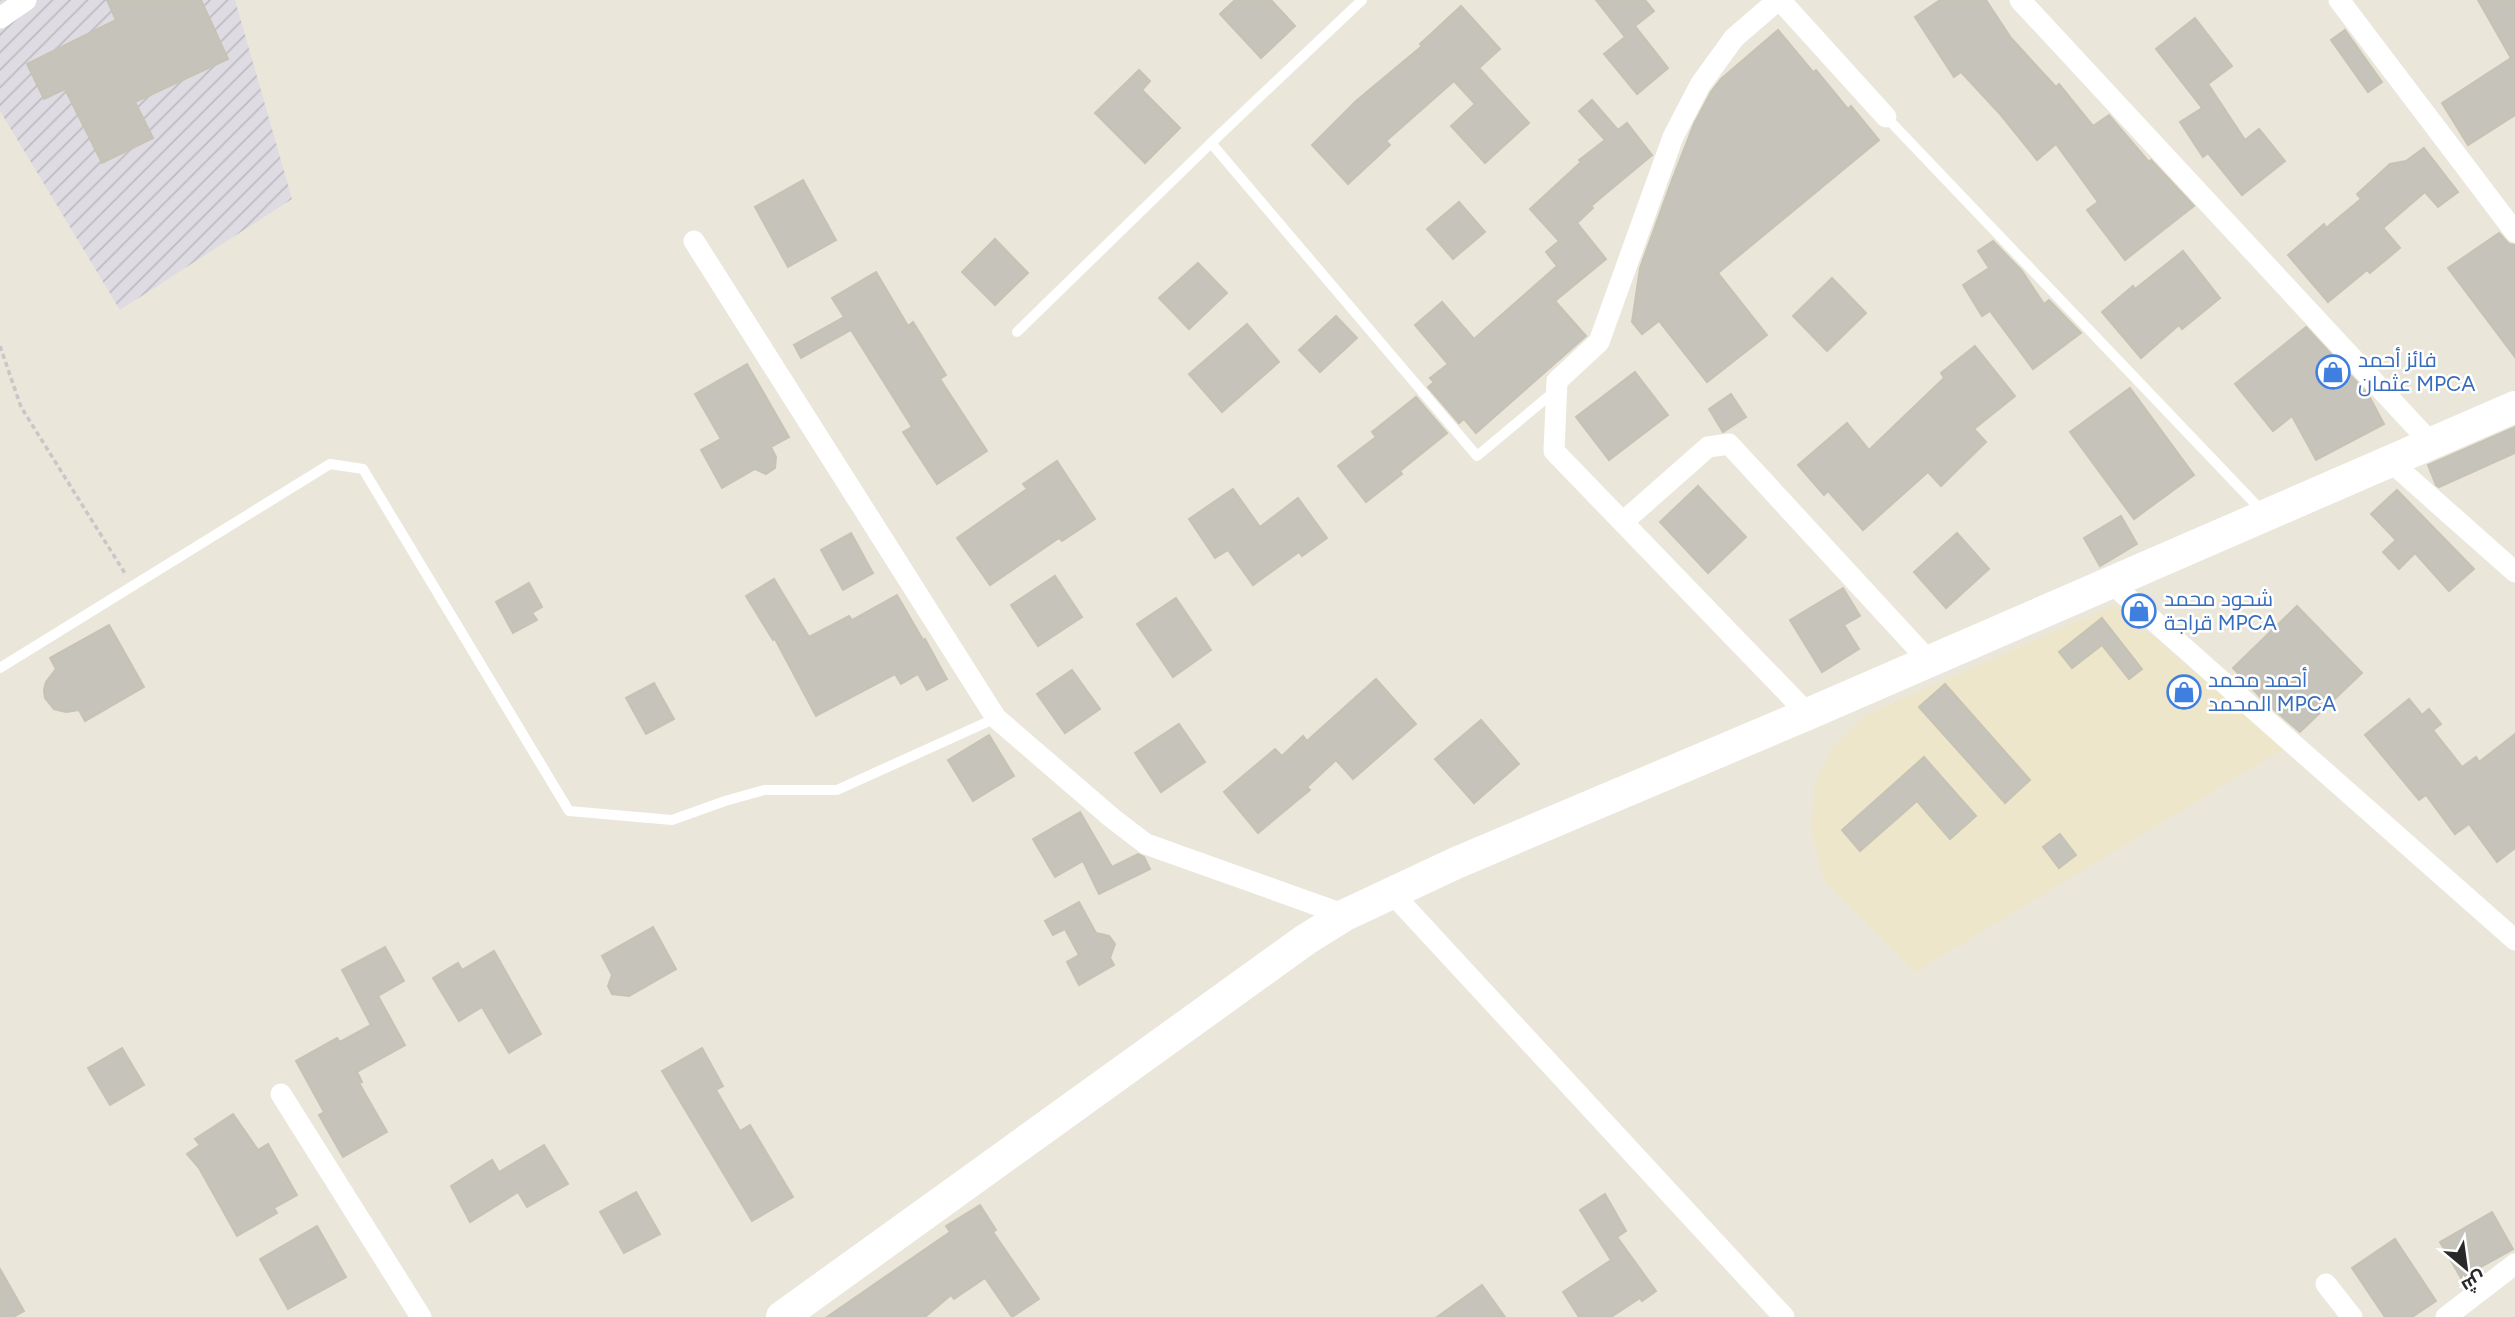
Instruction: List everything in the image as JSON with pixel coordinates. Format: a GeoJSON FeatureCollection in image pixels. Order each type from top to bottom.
{"type":"FeatureCollection","features":[{"type":"Feature","properties":{"kind":"street"},"geometry":{"type":"LineString","coordinates":[[0,18],[26,0]]}},
{"type":"Feature","properties":{"kind":"street"},"geometry":{"type":"LineString","coordinates":[[1808,714],[1555,451],[1557,381],[1599,342],[1673,136],[1700,85],[1734,38],[1779,0],[1886,117]]}},
{"type":"Feature","properties":{"kind":"street"},"geometry":{"type":"LineString","coordinates":[[2020,0],[2431,443]]}},
{"type":"Feature","properties":{"kind":"street"},"geometry":{"type":"LineString","coordinates":[[2339,0],[2515,232]]}},
{"type":"Feature","properties":{"kind":"street"},"geometry":{"type":"LineString","coordinates":[[694,241],[996,718],[1146,844],[1345,915]]}},
{"type":"Feature","properties":{"kind":"street"},"geometry":{"type":"LineString","coordinates":[[799,1312],[1305,940],[1345,915],[1468,857],[1930,662],[2515,408]]}},
{"type":"Feature","properties":{"kind":"street"},"geometry":{"type":"LineString","coordinates":[[1623,522],[1708,447],[1729,444],[1930,662]]}},
{"type":"Feature","properties":{"kind":"street"},"geometry":{"type":"LineString","coordinates":[[2390,461],[2515,572]]}},
{"type":"Feature","properties":{"kind":"street"},"geometry":{"type":"LineString","coordinates":[[2111,583],[2515,940]]}},
{"type":"Feature","properties":{"kind":"street"},"geometry":{"type":"LineString","coordinates":[[1391,892],[1784,1317]]}},
{"type":"Feature","properties":{"kind":"street"},"geometry":{"type":"LineString","coordinates":[[281,1094],[421,1317]]}},
{"type":"Feature","properties":{"kind":"street"},"geometry":{"type":"LineString","coordinates":[[2446,1317],[2515,1264]]}},
{"type":"Feature","properties":{"kind":"street"},"geometry":{"type":"LineString","coordinates":[[2326,1284],[2352,1317]]}},
{"type":"Feature","properties":{"kind":"lane"},"geometry":{"type":"LineString","coordinates":[[1017,332],[1362,0]]}},
{"type":"Feature","properties":{"kind":"lane"},"geometry":{"type":"LineString","coordinates":[[1886,117],[2267,516]]}},
{"type":"Feature","properties":{"kind":"lane"},"geometry":{"type":"LineString","coordinates":[[1211,143],[1477,456],[1557,389]]}},
{"type":"Feature","properties":{"kind":"lane"},"geometry":{"type":"LineString","coordinates":[[0,668],[330,464],[363,468],[569,811],[672,820],[764,790],[837,790],[996,718]]}},
{"type":"Feature","properties":{"kind":"path"},"geometry":{"type":"LineString","coordinates":[[0,346],[21,407],[133,586]]}},
{"type":"Feature","properties":{"kind":"shaded area"},"geometry":{"type":"Polygon","coordinates":[[[0,0],[235,0],[292,199],[120,310],[0,111],[0,0]]]}},
{"type":"Feature","properties":{"kind":"shaded area"},"geometry":{"type":"Polygon","coordinates":[[[2115,605],[2285,748],[1915,972],[1824,881],[1811,828],[1815,783],[1831,750],[1864,716],[2115,605]]]}},
{"type":"Feature","properties":{"kind":"building"},"geometry":{"type":"Polygon","coordinates":[[[107,0],[201,0],[228,59],[135,102],[153,138],[102,163],[65,89],[44,99],[27,64],[116,20],[107,0]]]}},
{"type":"Feature","properties":{"kind":"building"},"geometry":{"type":"Polygon","coordinates":[[[1235,0],[1271,0],[1295,26],[1261,58],[1220,14],[1235,0]]]}},
{"type":"Feature","properties":{"kind":"building"},"geometry":{"type":"Polygon","coordinates":[[[1596,0],[1645,0],[1654,11],[1635,26],[1668,68],[1637,94],[1604,54],[1625,37],[1596,0]]]}},
{"type":"Feature","properties":{"kind":"building"},"geometry":{"type":"Polygon","coordinates":[[[1940,0],[1986,0],[2011,38],[2056,87],[2059,84],[2093,126],[2109,115],[2149,162],[2151,160],[2194,206],[2125,260],[2087,210],[2098,202],[2056,144],[2037,160],[1961,72],[1954,77],[1915,17],[1940,0]]]}},
{"type":"Feature","properties":{"kind":"building"},"geometry":{"type":"Polygon","coordinates":[[[2478,0],[2515,0],[2515,115],[2468,145],[2442,103],[2511,58],[2478,0]]]}},
{"type":"Feature","properties":{"kind":"building"},"geometry":{"type":"Polygon","coordinates":[[[1461,6],[1500,49],[1479,68],[1529,123],[1485,163],[1451,126],[1475,104],[1454,81],[1386,141],[1390,145],[1348,184],[1312,145],[1356,101],[1422,46],[1420,44],[1461,6]]]}},
{"type":"Feature","properties":{"kind":"building"},"geometry":{"type":"Polygon","coordinates":[[[2195,18],[2232,66],[2208,84],[2245,140],[2259,129],[2285,161],[2242,195],[2208,153],[2203,157],[2180,122],[2202,108],[2156,49],[2195,18]]]}},
{"type":"Feature","properties":{"kind":"building"},"geometry":{"type":"Polygon","coordinates":[[[1778,30],[1813,72],[1816,70],[1848,109],[1851,106],[1879,140],[1718,273],[1767,335],[1707,382],[1659,321],[1642,334],[1632,322],[1640,268],[1694,124],[1711,92],[1721,79],[1778,30]]]}},
{"type":"Feature","properties":{"kind":"building"},"geometry":{"type":"Polygon","coordinates":[[[2345,30],[2382,82],[2368,92],[2331,40],[2345,30]]]}},
{"type":"Feature","properties":{"kind":"building"},"geometry":{"type":"Polygon","coordinates":[[[1139,70],[1150,81],[1142,90],[1180,128],[1145,163],[1095,113],[1139,70]]]}},
{"type":"Feature","properties":{"kind":"building"},"geometry":{"type":"Polygon","coordinates":[[[1592,100],[1618,130],[1627,123],[1652,155],[1591,206],[1593,208],[1577,223],[1606,259],[1555,301],[1586,336],[1476,433],[1464,419],[1459,423],[1428,387],[1434,382],[1430,378],[1448,364],[1415,325],[1442,302],[1474,339],[1557,266],[1546,252],[1559,241],[1530,209],[1581,162],[1579,160],[1605,140],[1579,111],[1592,100]]]}},
{"type":"Feature","properties":{"kind":"building"},"geometry":{"type":"Polygon","coordinates":[[[2424,148],[2458,192],[2438,207],[2425,192],[2383,228],[2400,248],[2370,273],[2367,270],[2328,302],[2288,255],[2324,224],[2326,228],[2361,199],[2357,194],[2390,164],[2406,161],[2424,148]]]}},
{"type":"Feature","properties":{"kind":"building"},"geometry":{"type":"Polygon","coordinates":[[[803,180],[836,240],[788,267],[755,207],[803,180]]]}},
{"type":"Feature","properties":{"kind":"building"},"geometry":{"type":"Polygon","coordinates":[[[1459,202],[1485,232],[1453,259],[1427,229],[1459,202]]]}},
{"type":"Feature","properties":{"kind":"building"},"geometry":{"type":"Polygon","coordinates":[[[2499,233],[2509,244],[2515,245],[2515,357],[2448,268],[2499,233]]]}},
{"type":"Feature","properties":{"kind":"building"},"geometry":{"type":"Polygon","coordinates":[[[995,239],[1028,273],[995,305],[962,272],[995,239]]]}},
{"type":"Feature","properties":{"kind":"building"},"geometry":{"type":"Polygon","coordinates":[[[1993,241],[2022,271],[2044,304],[2049,300],[2081,333],[2033,369],[1990,311],[1982,316],[1963,285],[1989,268],[1978,251],[1993,241]]]}},
{"type":"Feature","properties":{"kind":"building"},"geometry":{"type":"Polygon","coordinates":[[[2183,251],[2220,298],[2182,329],[2179,325],[2141,358],[2102,312],[2133,286],[2135,289],[2183,251]]]}},
{"type":"Feature","properties":{"kind":"building"},"geometry":{"type":"Polygon","coordinates":[[[1198,263],[1227,293],[1189,329],[1159,298],[1198,263]]]}},
{"type":"Feature","properties":{"kind":"building"},"geometry":{"type":"Polygon","coordinates":[[[876,272],[908,326],[913,322],[946,375],[940,379],[987,451],[937,484],[903,432],[912,427],[851,330],[801,358],[794,345],[844,317],[832,298],[876,272]]]}},
{"type":"Feature","properties":{"kind":"building"},"geometry":{"type":"Polygon","coordinates":[[[1832,278],[1866,313],[1827,351],[1793,316],[1832,278]]]}},
{"type":"Feature","properties":{"kind":"building"},"geometry":{"type":"Polygon","coordinates":[[[1336,316],[1357,338],[1320,372],[1299,350],[1336,316]]]}},
{"type":"Feature","properties":{"kind":"building"},"geometry":{"type":"Polygon","coordinates":[[[1247,324],[1279,362],[1222,412],[1189,374],[1247,324]]]}},
{"type":"Feature","properties":{"kind":"building"},"geometry":{"type":"Polygon","coordinates":[[[2306,327],[2368,394],[2384,424],[2316,460],[2292,416],[2273,431],[2235,384],[2306,327]]]}},
{"type":"Feature","properties":{"kind":"building"},"geometry":{"type":"Polygon","coordinates":[[[1975,346],[2015,396],[1974,429],[1986,442],[1941,486],[1928,472],[1863,530],[1828,491],[1824,495],[1798,465],[1847,423],[1869,450],[1944,378],[1941,373],[1975,346]]]}},
{"type":"Feature","properties":{"kind":"building"},"geometry":{"type":"Polygon","coordinates":[[[747,364],[789,437],[771,447],[776,457],[775,468],[766,474],[755,469],[722,488],[701,450],[721,439],[695,394],[747,364]]]}},
{"type":"Feature","properties":{"kind":"building"},"geometry":{"type":"Polygon","coordinates":[[[1635,372],[1668,415],[1609,460],[1576,417],[1635,372]]]}},
{"type":"Feature","properties":{"kind":"building"},"geometry":{"type":"Polygon","coordinates":[[[2130,388],[2194,475],[2134,519],[2070,432],[2130,388]]]}},
{"type":"Feature","properties":{"kind":"building"},"geometry":{"type":"Polygon","coordinates":[[[1731,394],[1746,417],[1723,432],[1709,409],[1731,394]]]}},
{"type":"Feature","properties":{"kind":"building"},"geometry":{"type":"Polygon","coordinates":[[[1416,397],[1447,433],[1366,502],[1338,466],[1376,437],[1372,432],[1416,397]]]}},
{"type":"Feature","properties":{"kind":"building"},"geometry":{"type":"Polygon","coordinates":[[[2515,427],[2515,453],[2439,487],[2436,485],[2428,465],[2515,427]]]}},
{"type":"Feature","properties":{"kind":"building"},"geometry":{"type":"Polygon","coordinates":[[[1057,461],[1095,519],[1062,541],[1059,538],[990,585],[957,538],[1027,489],[1023,484],[1057,461]]]}},
{"type":"Feature","properties":{"kind":"building"},"geometry":{"type":"Polygon","coordinates":[[[1698,486],[1746,537],[1708,573],[1660,522],[1698,486]]]}},
{"type":"Feature","properties":{"kind":"building"},"geometry":{"type":"Polygon","coordinates":[[[1233,489],[1260,527],[1298,498],[1327,538],[1302,556],[1299,552],[1253,585],[1228,550],[1215,558],[1189,519],[1233,489]]]}},
{"type":"Feature","properties":{"kind":"building"},"geometry":{"type":"Polygon","coordinates":[[[2397,490],[2474,569],[2449,591],[2415,553],[2399,569],[2383,552],[2396,540],[2371,514],[2397,490]]]}},
{"type":"Feature","properties":{"kind":"building"},"geometry":{"type":"Polygon","coordinates":[[[2121,516],[2137,544],[2100,566],[2084,538],[2121,516]]]}},
{"type":"Feature","properties":{"kind":"building"},"geometry":{"type":"Polygon","coordinates":[[[851,533],[873,573],[843,590],[821,550],[851,533]]]}},
{"type":"Feature","properties":{"kind":"building"},"geometry":{"type":"Polygon","coordinates":[[[1957,533],[1989,569],[1946,608],[1914,572],[1957,533]]]}},
{"type":"Feature","properties":{"kind":"building"},"geometry":{"type":"Polygon","coordinates":[[[1055,576],[1082,617],[1038,646],[1011,605],[1055,576]]]}},
{"type":"Feature","properties":{"kind":"building"},"geometry":{"type":"Polygon","coordinates":[[[774,579],[809,637],[849,616],[852,620],[897,595],[947,679],[927,690],[918,674],[901,684],[895,674],[816,716],[775,639],[773,640],[746,596],[774,579]]]}},
{"type":"Feature","properties":{"kind":"building"},"geometry":{"type":"Polygon","coordinates":[[[529,583],[542,607],[532,613],[537,620],[513,633],[496,602],[529,583]]]}},
{"type":"Feature","properties":{"kind":"building"},"geometry":{"type":"Polygon","coordinates":[[[1843,588],[1860,616],[1844,625],[1859,649],[1822,672],[1790,620],[1843,588]]]}},
{"type":"Feature","properties":{"kind":"building"},"geometry":{"type":"Polygon","coordinates":[[[1176,598],[1211,650],[1173,677],[1137,624],[1176,598]]]}},
{"type":"Feature","properties":{"kind":"building"},"geometry":{"type":"Polygon","coordinates":[[[2297,606],[2362,673],[2300,732],[2263,700],[2233,668],[2297,606]]]}},
{"type":"Feature","properties":{"kind":"building"},"geometry":{"type":"Polygon","coordinates":[[[2102,618],[2142,669],[2129,679],[2102,645],[2072,668],[2059,652],[2102,618]]]}},
{"type":"Feature","properties":{"kind":"building"},"geometry":{"type":"Polygon","coordinates":[[[109,625],[144,687],[85,721],[79,710],[66,712],[54,709],[45,698],[44,690],[46,682],[56,669],[50,658],[109,625]]]}},
{"type":"Feature","properties":{"kind":"building"},"geometry":{"type":"Polygon","coordinates":[[[1072,670],[1100,709],[1065,733],[1037,694],[1072,670]]]}},
{"type":"Feature","properties":{"kind":"building"},"geometry":{"type":"Polygon","coordinates":[[[1376,679],[1416,724],[1353,779],[1336,760],[1307,787],[1310,790],[1258,833],[1224,792],[1275,749],[1282,756],[1303,736],[1307,741],[1376,679]]]}},
{"type":"Feature","properties":{"kind":"building"},"geometry":{"type":"Polygon","coordinates":[[[654,683],[674,719],[646,734],[626,698],[654,683]]]}},
{"type":"Feature","properties":{"kind":"building"},"geometry":{"type":"Polygon","coordinates":[[[1945,684],[2030,780],[2005,803],[1919,707],[1945,684]]]}},
{"type":"Feature","properties":{"kind":"building"},"geometry":{"type":"Polygon","coordinates":[[[2409,699],[2422,715],[2429,709],[2441,724],[2433,730],[2462,767],[2476,757],[2479,762],[2515,734],[2515,848],[2497,862],[2469,824],[2455,834],[2426,795],[2419,800],[2365,735],[2409,699]]]}},
{"type":"Feature","properties":{"kind":"building"},"geometry":{"type":"Polygon","coordinates":[[[1481,720],[1519,764],[1474,803],[1435,759],[1481,720]]]}},
{"type":"Feature","properties":{"kind":"building"},"geometry":{"type":"Polygon","coordinates":[[[1179,724],[1205,762],[1161,792],[1135,753],[1179,724]]]}},
{"type":"Feature","properties":{"kind":"building"},"geometry":{"type":"Polygon","coordinates":[[[989,735],[1014,776],[973,801],[948,760],[989,735]]]}},
{"type":"Feature","properties":{"kind":"building"},"geometry":{"type":"Polygon","coordinates":[[[1924,757],[1976,816],[1950,839],[1917,801],[1860,851],[1842,830],[1924,757]]]}},
{"type":"Feature","properties":{"kind":"building"},"geometry":{"type":"Polygon","coordinates":[[[1080,812],[1112,867],[1138,854],[1144,857],[1150,869],[1099,894],[1083,861],[1055,877],[1033,839],[1080,812]]]}},
{"type":"Feature","properties":{"kind":"building"},"geometry":{"type":"Polygon","coordinates":[[[2060,834],[2076,855],[2059,868],[2043,847],[2060,834]]]}},
{"type":"Feature","properties":{"kind":"building"},"geometry":{"type":"Polygon","coordinates":[[[1079,902],[1096,933],[1109,936],[1115,944],[1110,958],[1114,965],[1079,985],[1067,962],[1079,955],[1065,929],[1053,935],[1045,921],[1079,902]]]}},
{"type":"Feature","properties":{"kind":"building"},"geometry":{"type":"Polygon","coordinates":[[[653,927],[676,969],[629,996],[612,994],[608,986],[612,975],[602,956],[653,927]]]}},
{"type":"Feature","properties":{"kind":"building"},"geometry":{"type":"Polygon","coordinates":[[[385,947],[404,981],[378,996],[405,1045],[357,1072],[362,1082],[359,1083],[387,1132],[343,1157],[319,1115],[324,1112],[296,1061],[337,1038],[340,1042],[371,1025],[342,970],[385,947]]]}},
{"type":"Feature","properties":{"kind":"building"},"geometry":{"type":"Polygon","coordinates":[[[494,951],[541,1034],[509,1053],[482,1007],[459,1021],[433,978],[458,963],[462,970],[494,951]]]}},
{"type":"Feature","properties":{"kind":"building"},"geometry":{"type":"Polygon","coordinates":[[[122,1048],[144,1085],[110,1105],[88,1068],[122,1048]]]}},
{"type":"Feature","properties":{"kind":"building"},"geometry":{"type":"Polygon","coordinates":[[[702,1048],[723,1086],[716,1090],[740,1131],[750,1125],[793,1197],[752,1221],[662,1071],[702,1048]]]}},
{"type":"Feature","properties":{"kind":"building"},"geometry":{"type":"Polygon","coordinates":[[[233,1114],[258,1150],[268,1144],[297,1195],[274,1208],[277,1213],[237,1236],[199,1168],[187,1154],[200,1145],[195,1139],[233,1114]]]}},
{"type":"Feature","properties":{"kind":"building"},"geometry":{"type":"Polygon","coordinates":[[[544,1145],[568,1184],[527,1207],[518,1192],[470,1222],[451,1186],[492,1160],[499,1172],[544,1145]]]}},
{"type":"Feature","properties":{"kind":"building"},"geometry":{"type":"Polygon","coordinates":[[[636,1192],[660,1234],[624,1253],[600,1212],[636,1192]]]}},
{"type":"Feature","properties":{"kind":"building"},"geometry":{"type":"Polygon","coordinates":[[[1605,1194],[1626,1231],[1617,1237],[1656,1291],[1611,1317],[1579,1317],[1563,1292],[1611,1260],[1580,1210],[1605,1194]]]}},
{"type":"Feature","properties":{"kind":"building"},"geometry":{"type":"Polygon","coordinates":[[[980,1205],[996,1230],[993,1232],[1039,1299],[1012,1317],[985,1278],[954,1299],[951,1295],[925,1317],[827,1317],[950,1232],[946,1226],[980,1205]]]}},
{"type":"Feature","properties":{"kind":"building"},"geometry":{"type":"Polygon","coordinates":[[[2492,1212],[2513,1249],[2461,1278],[2440,1242],[2492,1212]]]}},
{"type":"Feature","properties":{"kind":"building"},"geometry":{"type":"Polygon","coordinates":[[[317,1226],[346,1277],[288,1309],[260,1259],[317,1226]]]}},
{"type":"Feature","properties":{"kind":"building"},"geometry":{"type":"Polygon","coordinates":[[[2395,1239],[2436,1301],[2412,1317],[2385,1317],[2352,1268],[2395,1239]]]}},
{"type":"Feature","properties":{"kind":"building"},"geometry":{"type":"Polygon","coordinates":[[[0,1269],[24,1311],[13,1317],[0,1317],[0,1269]]]}},
{"type":"Feature","properties":{"kind":"building"},"geometry":{"type":"Polygon","coordinates":[[[1482,1285],[1505,1317],[1437,1317],[1482,1285]]]}},
{"type":"Feature","properties":{"kind":"place","name":"فائز أحمد عثمان MPCA"},"geometry":{"type":"Point","coordinates":[2333,372]}},
{"type":"Feature","properties":{"kind":"place","name":"شحود محمد قراجة MPCA"},"geometry":{"type":"Point","coordinates":[2139,611]}},
{"type":"Feature","properties":{"kind":"place","name":"أحمد محمد المحمد MPCA"},"geometry":{"type":"Point","coordinates":[2184,692]}}]}
